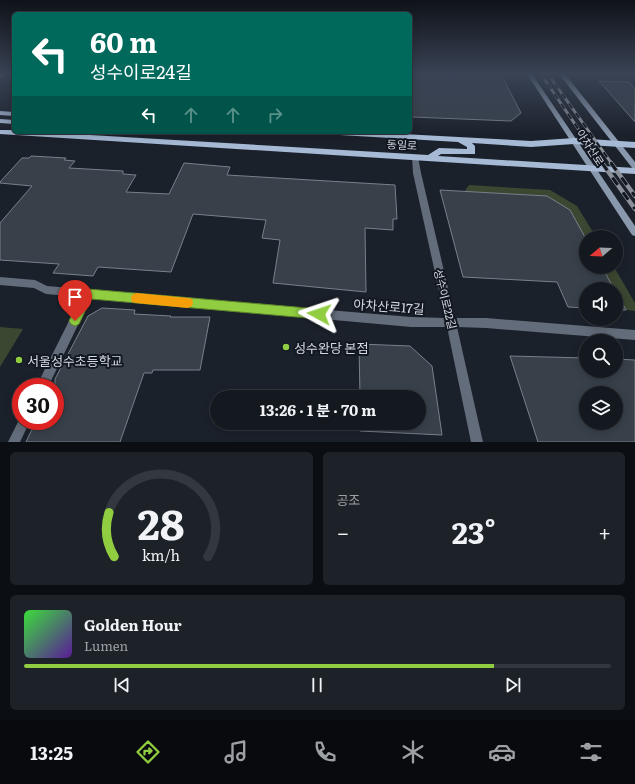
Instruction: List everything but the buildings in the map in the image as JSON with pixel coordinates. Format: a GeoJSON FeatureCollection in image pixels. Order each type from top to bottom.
{"type":"FeatureCollection","features":[{"type":"Feature","properties":{"kind":"main road","name":"아차산로"},"geometry":{"type":"LineString","coordinates":[[544,95],[635,233]]}},
{"type":"Feature","properties":{"kind":"main road","name":"아차산로"},"geometry":{"type":"LineString","coordinates":[[578,95],[635,167]]}},
{"type":"Feature","properties":{"kind":"main road"},"geometry":{"type":"LineString","coordinates":[[0,113],[12,114]]}},
{"type":"Feature","properties":{"kind":"main road"},"geometry":{"type":"LineString","coordinates":[[0,121],[12,122]]}},
{"type":"Feature","properties":{"kind":"main road","name":"동일로"},"geometry":{"type":"LineString","coordinates":[[0,132],[12,133]]}},
{"type":"Feature","properties":{"kind":"main road","name":"동일로"},"geometry":{"type":"LineString","coordinates":[[30,134],[194,145],[224,145],[415,156],[635,171]]}},
{"type":"Feature","properties":{"kind":"main road","name":"동일로"},"geometry":{"type":"LineString","coordinates":[[405,134],[460,140],[531,144],[574,141],[635,145]]}},
{"type":"Feature","properties":{"kind":"main road"},"geometry":{"type":"LineString","coordinates":[[431,157],[439,151],[472,152],[471,146],[460,140]]}},
{"type":"Feature","properties":{"kind":"street","name":"성수이로22길"},"geometry":{"type":"LineString","coordinates":[[415,156],[417,172],[443,293],[452,323],[477,442]]}},
{"type":"Feature","properties":{"kind":"street","name":"아차산로17길"},"geometry":{"type":"LineString","coordinates":[[0,281],[35,284],[46,290],[411,322],[486,323],[635,335]]}},
{"type":"Feature","properties":{"kind":"street"},"geometry":{"type":"LineString","coordinates":[[46,378],[88,294]]}},
{"type":"Feature","properties":{"kind":"street"},"geometry":{"type":"LineString","coordinates":[[14,442],[20,430]]}},
{"type":"Feature","properties":{"kind":"green space"},"geometry":{"type":"Polygon","coordinates":[[[469,185],[550,190],[577,206],[592,230],[579,230],[579,236],[464,192],[469,185]]]}},
{"type":"Feature","properties":{"kind":"green space"},"geometry":{"type":"Polygon","coordinates":[[[606,274],[618,274],[623,282],[610,282],[606,274]]]}},
{"type":"Feature","properties":{"kind":"green space"},"geometry":{"type":"Polygon","coordinates":[[[623,282],[635,303],[635,311],[626,310],[623,305],[623,282]]]}},
{"type":"Feature","properties":{"kind":"green space"},"geometry":{"type":"Polygon","coordinates":[[[0,327],[23,329],[0,367],[0,327]]]}},
{"type":"Feature","properties":{"kind":"railway"},"geometry":{"type":"LineString","coordinates":[[555,95],[602,164]]}},
{"type":"Feature","properties":{"kind":"railway"},"geometry":{"type":"LineString","coordinates":[[563,95],[612,164]]}},
{"type":"Feature","properties":{"kind":"railway"},"geometry":{"type":"LineString","coordinates":[[602,163],[635,209]]}},
{"type":"Feature","properties":{"kind":"railway"},"geometry":{"type":"LineString","coordinates":[[611,163],[635,196]]}},
{"type":"Feature","properties":{"kind":"slow traffic"},"geometry":{"type":"LineString","coordinates":[[136,298],[188,303]]}},
{"type":"Feature","properties":{"kind":"place","name":"성수완당 본점"},"geometry":{"type":"Point","coordinates":[286,347]}},
{"type":"Feature","properties":{"kind":"place","name":"서울성수초등학교"},"geometry":{"type":"Point","coordinates":[19,360]}},
{"type":"Feature","properties":{"kind":"route"},"geometry":{"type":"LineString","coordinates":[[75,321],[88,294],[319,314]]}}]}
